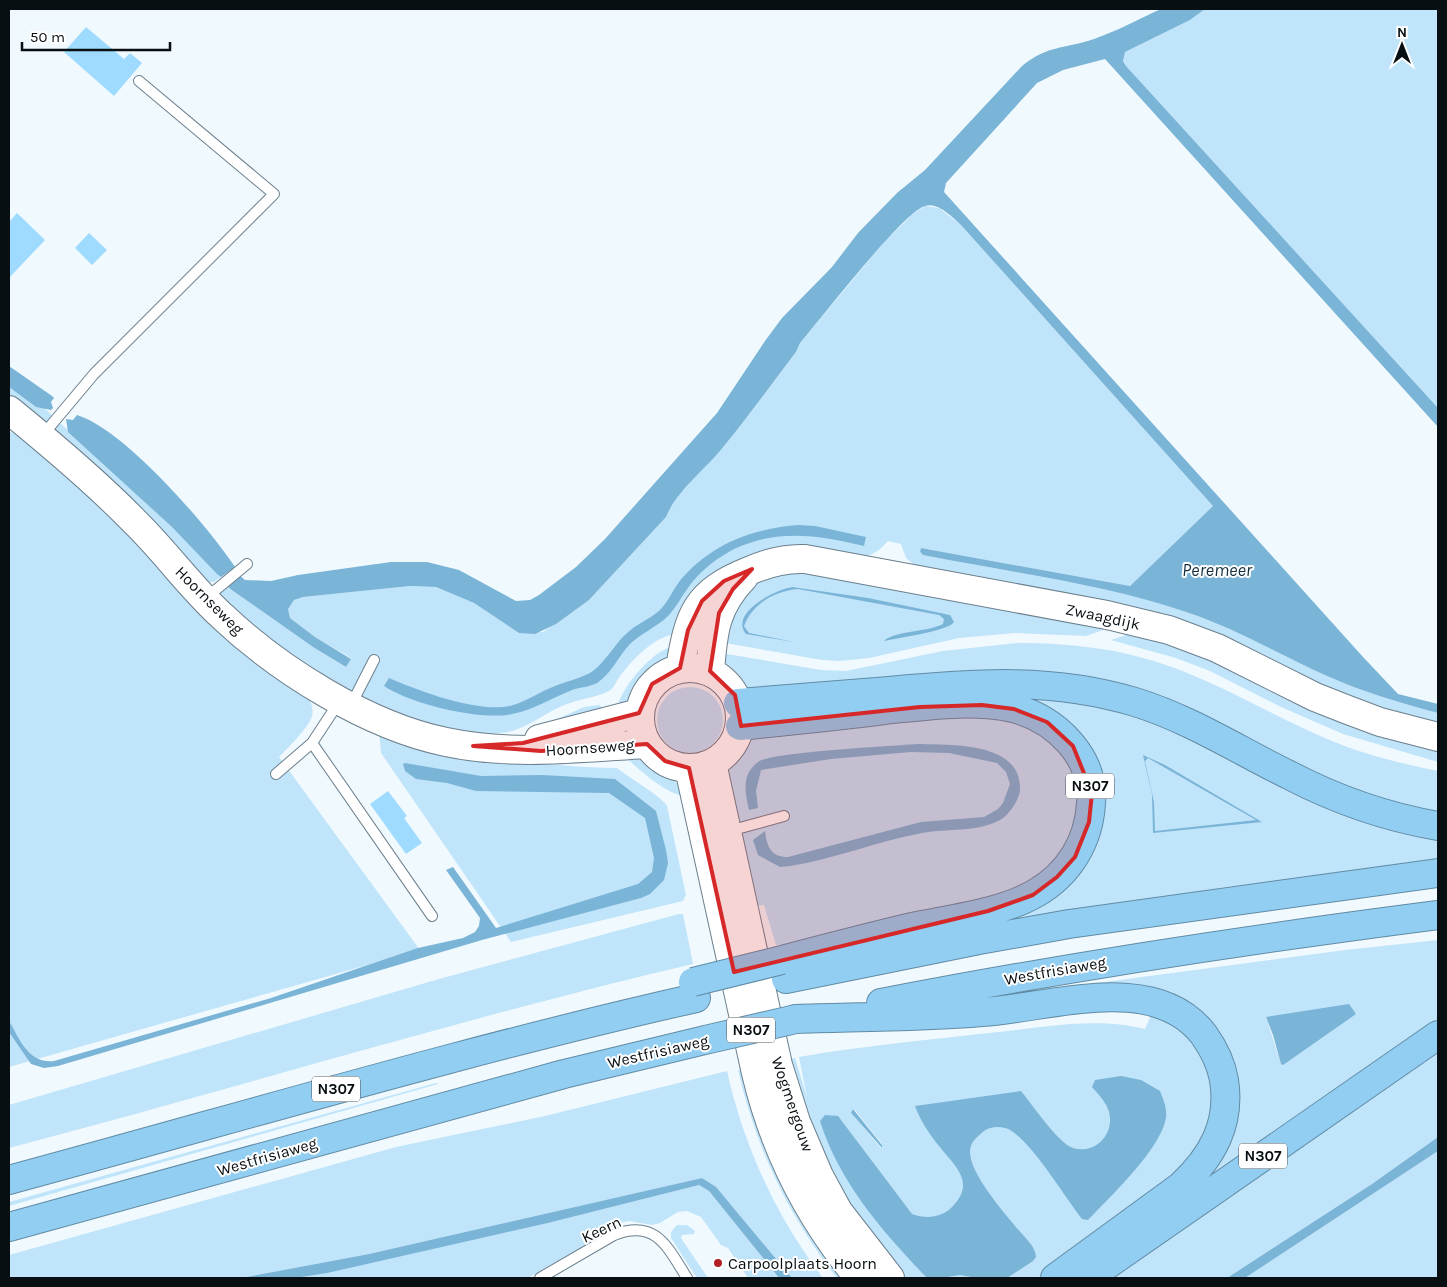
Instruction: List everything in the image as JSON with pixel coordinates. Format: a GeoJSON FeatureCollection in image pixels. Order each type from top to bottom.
{"type":"FeatureCollection","features":[{"type":"Feature","properties":{"kind":"highway"},"geometry":{"type":"LineString","coordinates":[[739,714],[982,683],[1060,686],[1098,692],[1136,703],[1188,723],[1290,776],[1340,799],[1380,812],[1438,826]]}},
{"type":"Feature","properties":{"kind":"highway","name":"N307"},"geometry":{"type":"LineString","coordinates":[[739,714],[982,705],[1014,709],[1047,722],[1073,746],[1084,766],[1092,793],[1089,822],[1081,846],[1058,877],[1034,895],[988,911],[906,929],[784,969]]}},
{"type":"Feature","properties":{"kind":"highway","name":"N307"},"geometry":{"type":"LineString","coordinates":[[9,1180],[364,1081],[664,1005],[694,990],[784,969],[979,940],[1068,924],[1438,873]]}},
{"type":"Feature","properties":{"kind":"highway","name":"Westfrisiaweg"},"geometry":{"type":"LineString","coordinates":[[9,1227],[546,1079],[796,1019],[1012,977],[1163,952],[1438,915]]}},
{"type":"Feature","properties":{"kind":"highway","name":"N307"},"geometry":{"type":"LineString","coordinates":[[796,1019],[983,1012],[1117,997],[1154,1002],[1174,1010],[1191,1021],[1211,1045],[1224,1077],[1226,1090],[1223,1121],[1213,1148],[1198,1170],[1181,1186],[1055,1278]]}},
{"type":"Feature","properties":{"kind":"highway","name":"N307"},"geometry":{"type":"LineString","coordinates":[[1088,1278],[1438,1035]]}},
{"type":"Feature","properties":{"kind":"street","name":"Hoornseweg"},"geometry":{"type":"LineString","coordinates":[[9,410],[76,465],[136,522],[214,591],[222,616],[264,650],[298,674],[346,702],[428,737],[473,746],[541,751],[646,744]]}},
{"type":"Feature","properties":{"kind":"street","name":"Zwaagdijk"},"geometry":{"type":"LineString","coordinates":[[680,668],[688,630],[702,601],[724,581],[783,559],[816,560],[1107,615],[1195,639],[1316,697],[1380,722],[1438,737]]}},
{"type":"Feature","properties":{"kind":"street","name":"Zwaagdijk"},"geometry":{"type":"LineString","coordinates":[[710,671],[715,625],[719,613],[733,589],[752,569]]}},
{"type":"Feature","properties":{"kind":"street"},"geometry":{"type":"LineString","coordinates":[[690,667],[710,671],[730,687],[739,714],[730,748],[701,765],[665,761],[646,744],[641,729],[640,713],[644,697],[652,684],[665,674],[680,668],[690,667]]}},
{"type":"Feature","properties":{"kind":"street","name":"Hoornseweg"},"geometry":{"type":"LineString","coordinates":[[473,746],[523,742],[640,713]]}},
{"type":"Feature","properties":{"kind":"street","name":"Wogmergouw"},"geometry":{"type":"LineString","coordinates":[[701,765],[727,831],[778,1066],[796,1122],[816,1171],[838,1211],[890,1278]]}},
{"type":"Feature","properties":{"kind":"street","name":"Wogmergouw"},"geometry":{"type":"LineString","coordinates":[[701,765],[756,1073],[767,1115],[783,1157],[809,1206],[826,1234],[859,1278]]}},
{"type":"Feature","properties":{"kind":"lane"},"geometry":{"type":"LineString","coordinates":[[41,436],[94,374],[274,194],[139,81]]}},
{"type":"Feature","properties":{"kind":"lane"},"geometry":{"type":"LineString","coordinates":[[214,591],[247,564]]}},
{"type":"Feature","properties":{"kind":"lane"},"geometry":{"type":"LineString","coordinates":[[276,774],[312,743],[346,702],[374,660]]}},
{"type":"Feature","properties":{"kind":"lane"},"geometry":{"type":"LineString","coordinates":[[312,743],[432,916]]}},
{"type":"Feature","properties":{"kind":"lane"},"geometry":{"type":"LineString","coordinates":[[727,831],[784,816]]}},
{"type":"Feature","properties":{"kind":"lane","name":"Keern"},"geometry":{"type":"LineString","coordinates":[[540,1278],[614,1235],[625,1231],[637,1230],[649,1232],[662,1238],[687,1278]]}},
{"type":"Feature","properties":{"kind":"highlighted area"},"geometry":{"type":"Polygon","coordinates":[[[752,569],[733,589],[719,613],[710,671],[735,695],[741,726],[920,707],[982,705],[1014,709],[1047,722],[1073,746],[1092,793],[1089,822],[1075,857],[1057,877],[1033,895],[988,911],[734,972],[689,768],[665,761],[647,744],[541,751],[473,746],[523,743],[639,713],[652,684],[680,668],[688,630],[702,601],[724,581],[752,569]]]}},
{"type":"Feature","properties":{"kind":"shaded area"},"geometry":{"type":"Polygon","coordinates":[[[1205,9],[1438,9],[1438,408],[1123,61],[1125,52],[1190,20],[1205,9]]]}},
{"type":"Feature","properties":{"kind":"shaded area"},"geometry":{"type":"Polygon","coordinates":[[[925,206],[939,208],[961,225],[1213,506],[1130,586],[921,548],[920,553],[1089,586],[1155,602],[1204,618],[1341,682],[1382,697],[1438,713],[1438,726],[1405,718],[1309,684],[918,568],[906,558],[901,544],[888,541],[879,550],[863,559],[803,548],[680,633],[662,638],[646,648],[609,691],[562,706],[519,729],[487,734],[458,731],[428,724],[397,713],[338,685],[281,649],[238,614],[223,599],[220,590],[227,584],[229,588],[313,647],[346,667],[351,658],[315,637],[290,618],[288,609],[294,600],[303,597],[410,586],[436,587],[474,603],[519,633],[543,632],[589,600],[666,517],[677,498],[717,455],[796,352],[800,343],[886,240],[914,213],[925,206]]]}},
{"type":"Feature","properties":{"kind":"shaded area"},"geometry":{"type":"Polygon","coordinates":[[[9,387],[36,407],[44,408],[172,527],[221,577],[214,582],[207,582],[66,442],[9,396],[9,387]]]}},
{"type":"Feature","properties":{"kind":"shaded area"},"geometry":{"type":"Polygon","coordinates":[[[9,431],[32,443],[308,696],[313,714],[307,726],[279,757],[420,950],[9,1067],[9,431]]]}},
{"type":"Feature","properties":{"kind":"shaded area"},"geometry":{"type":"Polygon","coordinates":[[[784,569],[1112,627],[1086,636],[1015,633],[959,638],[869,658],[839,661],[822,660],[719,642],[748,585],[784,569]]]}},
{"type":"Feature","properties":{"kind":"shaded area"},"geometry":{"type":"Polygon","coordinates":[[[1138,631],[1438,746],[1438,762],[1343,734],[1281,707],[1210,671],[1176,658],[1111,640],[1138,631]]]}},
{"type":"Feature","properties":{"kind":"shaded area"},"geometry":{"type":"Polygon","coordinates":[[[1017,643],[1055,644],[1092,648],[1148,659],[1209,682],[1311,732],[1345,746],[1385,759],[1438,771],[1438,819],[1384,806],[1148,698],[746,690],[726,671],[721,653],[821,670],[846,671],[943,651],[1017,643]]]}},
{"type":"Feature","properties":{"kind":"shaded area"},"geometry":{"type":"Polygon","coordinates":[[[674,647],[670,659],[665,665],[648,677],[628,703],[618,706],[625,689],[640,670],[658,654],[674,647]]]}},
{"type":"Feature","properties":{"kind":"shaded area"},"geometry":{"type":"Polygon","coordinates":[[[690,687],[702,690],[713,697],[720,708],[723,720],[720,732],[713,743],[702,750],[690,753],[678,750],[667,743],[660,732],[657,720],[660,708],[667,697],[678,690],[690,687]]]}},
{"type":"Feature","properties":{"kind":"shaded area"},"geometry":{"type":"Polygon","coordinates":[[[960,689],[1111,700],[1438,832],[1438,862],[1226,887],[982,926],[1092,842],[1068,729],[960,689]]]}},
{"type":"Feature","properties":{"kind":"shaded area"},"geometry":{"type":"Polygon","coordinates":[[[599,705],[604,709],[546,724],[584,707],[599,705]]]}},
{"type":"Feature","properties":{"kind":"shaded area"},"geometry":{"type":"Polygon","coordinates":[[[1003,714],[1056,742],[1081,781],[1072,849],[1016,895],[811,944],[776,945],[764,905],[751,906],[723,774],[731,759],[742,746],[755,736],[771,730],[1003,714]]]}},
{"type":"Feature","properties":{"kind":"shaded area"},"geometry":{"type":"Polygon","coordinates":[[[379,731],[527,761],[557,765],[617,768],[658,797],[667,806],[686,895],[683,901],[511,942],[381,753],[379,731]]]}},
{"type":"Feature","properties":{"kind":"shaded area"},"geometry":{"type":"Polygon","coordinates":[[[638,755],[674,780],[682,790],[682,795],[670,791],[645,775],[628,759],[638,755]]]}},
{"type":"Feature","properties":{"kind":"shaded area"},"geometry":{"type":"Polygon","coordinates":[[[683,914],[693,964],[521,1007],[9,1148],[9,1105],[439,979],[683,914]]]}},
{"type":"Feature","properties":{"kind":"shaded area"},"geometry":{"type":"Polygon","coordinates":[[[1438,940],[1438,1020],[1402,1050],[1078,1278],[1228,1134],[1195,1016],[985,998],[1345,950],[1438,940]],[[1357,1013],[1266,1017],[1281,1064],[1357,1013]]]}},
{"type":"Feature","properties":{"kind":"shaded area"},"geometry":{"type":"Polygon","coordinates":[[[1153,1011],[1191,1033],[1218,1089],[1205,1147],[1106,1234],[1038,1278],[900,1278],[845,1208],[785,1060],[795,1058],[807,1097],[799,1057],[1067,1024],[1107,1023],[1145,1029],[1153,1011]],[[854,1109],[851,1113],[881,1148],[882,1144],[854,1109]]]}},
{"type":"Feature","properties":{"kind":"shaded area"},"geometry":{"type":"Polygon","coordinates":[[[1438,1049],[1438,1137],[1372,1184],[1227,1278],[1112,1278],[1438,1049]]]}},
{"type":"Feature","properties":{"kind":"shaded area"},"geometry":{"type":"Polygon","coordinates":[[[749,1068],[851,1278],[837,1278],[803,1230],[776,1180],[754,1127],[738,1070],[749,1068]]]}},
{"type":"Feature","properties":{"kind":"shaded area"},"geometry":{"type":"Polygon","coordinates":[[[727,1071],[752,1154],[764,1180],[791,1230],[823,1278],[792,1278],[732,1206],[702,1178],[369,1254],[241,1278],[9,1278],[9,1255],[396,1147],[545,1116],[727,1071]]]}},
{"type":"Feature","properties":{"kind":"shaded area"},"geometry":{"type":"Polygon","coordinates":[[[438,1084],[9,1206],[9,1202],[438,1084]]]}},
{"type":"Feature","properties":{"kind":"shaded area"},"geometry":{"type":"Polygon","coordinates":[[[1438,1151],[1438,1278],[1245,1278],[1438,1151]]]}},
{"type":"Feature","properties":{"kind":"shaded area"},"geometry":{"type":"Polygon","coordinates":[[[699,1185],[709,1191],[779,1278],[748,1278],[728,1248],[721,1245],[701,1217],[687,1211],[678,1212],[660,1223],[652,1225],[629,1221],[620,1223],[598,1233],[589,1243],[528,1278],[295,1278],[548,1223],[699,1185]]]}},
{"type":"Feature","properties":{"kind":"shaded area"},"geometry":{"type":"Polygon","coordinates":[[[677,1225],[687,1225],[695,1231],[694,1234],[682,1235],[681,1238],[708,1278],[697,1278],[671,1238],[671,1232],[677,1225]]]}},
{"type":"Feature","properties":{"kind":"water","name":"Peremeer"},"geometry":{"type":"Polygon","coordinates":[[[1161,9],[1205,9],[1190,20],[1125,52],[1123,61],[1126,66],[1438,408],[1438,427],[1105,59],[1063,70],[1037,83],[946,183],[944,192],[1398,694],[1438,704],[1438,713],[1354,687],[1309,668],[1204,618],[1155,602],[1056,579],[923,555],[920,552],[921,548],[1130,586],[1213,506],[961,225],[940,208],[930,205],[914,213],[862,268],[800,343],[796,352],[717,455],[677,498],[666,517],[589,600],[556,624],[535,634],[519,633],[474,603],[436,587],[410,586],[303,597],[294,600],[288,609],[290,618],[315,637],[351,659],[346,667],[313,647],[229,588],[227,584],[238,574],[245,580],[271,581],[298,575],[391,562],[427,562],[459,570],[516,601],[530,600],[539,595],[576,567],[605,539],[717,413],[782,318],[832,267],[858,233],[897,193],[925,170],[1022,66],[1040,54],[1103,36],[1161,9]]]}},
{"type":"Feature","properties":{"kind":"water"},"geometry":{"type":"Polygon","coordinates":[[[9,366],[54,398],[51,402],[53,408],[51,410],[36,407],[9,387],[9,366]]]}},
{"type":"Feature","properties":{"kind":"water"},"geometry":{"type":"Polygon","coordinates":[[[77,415],[96,424],[118,439],[163,480],[205,528],[235,567],[221,577],[217,574],[172,527],[68,432],[66,419],[73,420],[77,415]]]}},
{"type":"Feature","properties":{"kind":"water"},"geometry":{"type":"Polygon","coordinates":[[[799,525],[815,526],[866,537],[864,546],[818,537],[787,536],[772,537],[734,549],[712,563],[699,575],[685,591],[674,610],[629,645],[606,675],[597,683],[572,690],[527,710],[499,716],[465,713],[428,705],[396,693],[384,686],[389,678],[416,689],[465,704],[497,707],[516,704],[549,688],[580,678],[593,671],[626,634],[660,610],[681,580],[696,564],[722,546],[751,534],[799,525]]]}},
{"type":"Feature","properties":{"kind":"water"},"geometry":{"type":"Polygon","coordinates":[[[792,587],[868,598],[950,615],[954,622],[933,631],[884,641],[895,635],[937,627],[943,624],[944,619],[939,615],[798,589],[781,592],[766,600],[753,611],[744,626],[749,633],[794,642],[746,634],[742,626],[744,618],[749,611],[765,598],[792,587]]]}},
{"type":"Feature","properties":{"kind":"water"},"geometry":{"type":"Polygon","coordinates":[[[917,744],[964,746],[981,749],[996,754],[1009,762],[1017,773],[1020,789],[1020,793],[1013,806],[1000,820],[981,827],[922,833],[807,863],[780,867],[758,855],[753,840],[765,831],[771,850],[782,857],[788,857],[921,822],[984,817],[998,809],[1003,803],[1010,784],[1006,772],[997,763],[949,753],[911,752],[831,759],[761,770],[756,791],[758,808],[749,810],[746,784],[749,772],[758,762],[767,758],[807,752],[917,744]]]}},
{"type":"Feature","properties":{"kind":"water"},"geometry":{"type":"Polygon","coordinates":[[[1143,755],[1165,765],[1262,822],[1153,833],[1152,794],[1143,755]],[[1148,758],[1145,761],[1154,802],[1155,831],[1256,820],[1148,758]]]}},
{"type":"Feature","properties":{"kind":"water"},"geometry":{"type":"Polygon","coordinates":[[[403,764],[481,776],[542,775],[615,779],[656,811],[668,863],[664,880],[650,894],[641,898],[482,940],[58,1066],[44,1068],[31,1064],[9,1032],[9,1021],[21,1042],[31,1054],[38,1059],[54,1061],[271,998],[418,948],[463,938],[475,932],[479,926],[480,918],[446,870],[453,867],[496,928],[638,884],[652,872],[654,858],[645,818],[609,793],[476,791],[447,783],[416,779],[405,771],[403,764]]]}},
{"type":"Feature","properties":{"kind":"water"},"geometry":{"type":"Polygon","coordinates":[[[1349,1004],[1356,1014],[1283,1065],[1281,1064],[1266,1017],[1349,1004]]]}},
{"type":"Feature","properties":{"kind":"water"},"geometry":{"type":"Polygon","coordinates":[[[1121,1076],[1141,1080],[1160,1091],[1166,1117],[1155,1143],[1134,1172],[1088,1220],[1082,1219],[1030,1148],[1007,1128],[991,1128],[984,1131],[976,1138],[970,1148],[971,1161],[987,1190],[1034,1249],[1036,1257],[1033,1261],[1007,1278],[977,1278],[960,1275],[941,1278],[926,1277],[864,1205],[839,1165],[820,1121],[825,1115],[838,1116],[912,1214],[923,1217],[933,1216],[948,1211],[952,1207],[959,1198],[963,1183],[957,1168],[929,1132],[915,1106],[1021,1091],[1053,1131],[1067,1145],[1073,1148],[1089,1148],[1102,1141],[1109,1128],[1110,1120],[1106,1105],[1092,1087],[1095,1080],[1121,1076]]]}},
{"type":"Feature","properties":{"kind":"water"},"geometry":{"type":"Polygon","coordinates":[[[853,1109],[882,1145],[882,1148],[851,1113],[853,1109]]]}},
{"type":"Feature","properties":{"kind":"water"},"geometry":{"type":"Polygon","coordinates":[[[1438,1137],[1438,1151],[1245,1278],[1227,1278],[1372,1184],[1438,1137]]]}},
{"type":"Feature","properties":{"kind":"water"},"geometry":{"type":"Polygon","coordinates":[[[702,1178],[716,1187],[792,1278],[779,1278],[709,1191],[699,1185],[548,1223],[327,1273],[295,1278],[241,1278],[369,1254],[702,1178]]]}},
{"type":"Feature","properties":{"kind":"building"},"geometry":{"type":"Polygon","coordinates":[[[86,27],[124,59],[130,53],[142,63],[114,96],[64,52],[86,27]]]}},
{"type":"Feature","properties":{"kind":"building"},"geometry":{"type":"Polygon","coordinates":[[[17,213],[45,240],[9,278],[9,222],[17,213]]]}},
{"type":"Feature","properties":{"kind":"building"},"geometry":{"type":"Polygon","coordinates":[[[89,233],[107,250],[92,265],[75,248],[89,233]]]}},
{"type":"Feature","properties":{"kind":"building"},"geometry":{"type":"Polygon","coordinates":[[[388,791],[407,816],[404,818],[422,843],[406,854],[370,804],[388,791]]]}},
{"type":"Feature","properties":{"kind":"place","name":"Carpoolplaats Hoorn"},"geometry":{"type":"Point","coordinates":[718,1263]}}]}
